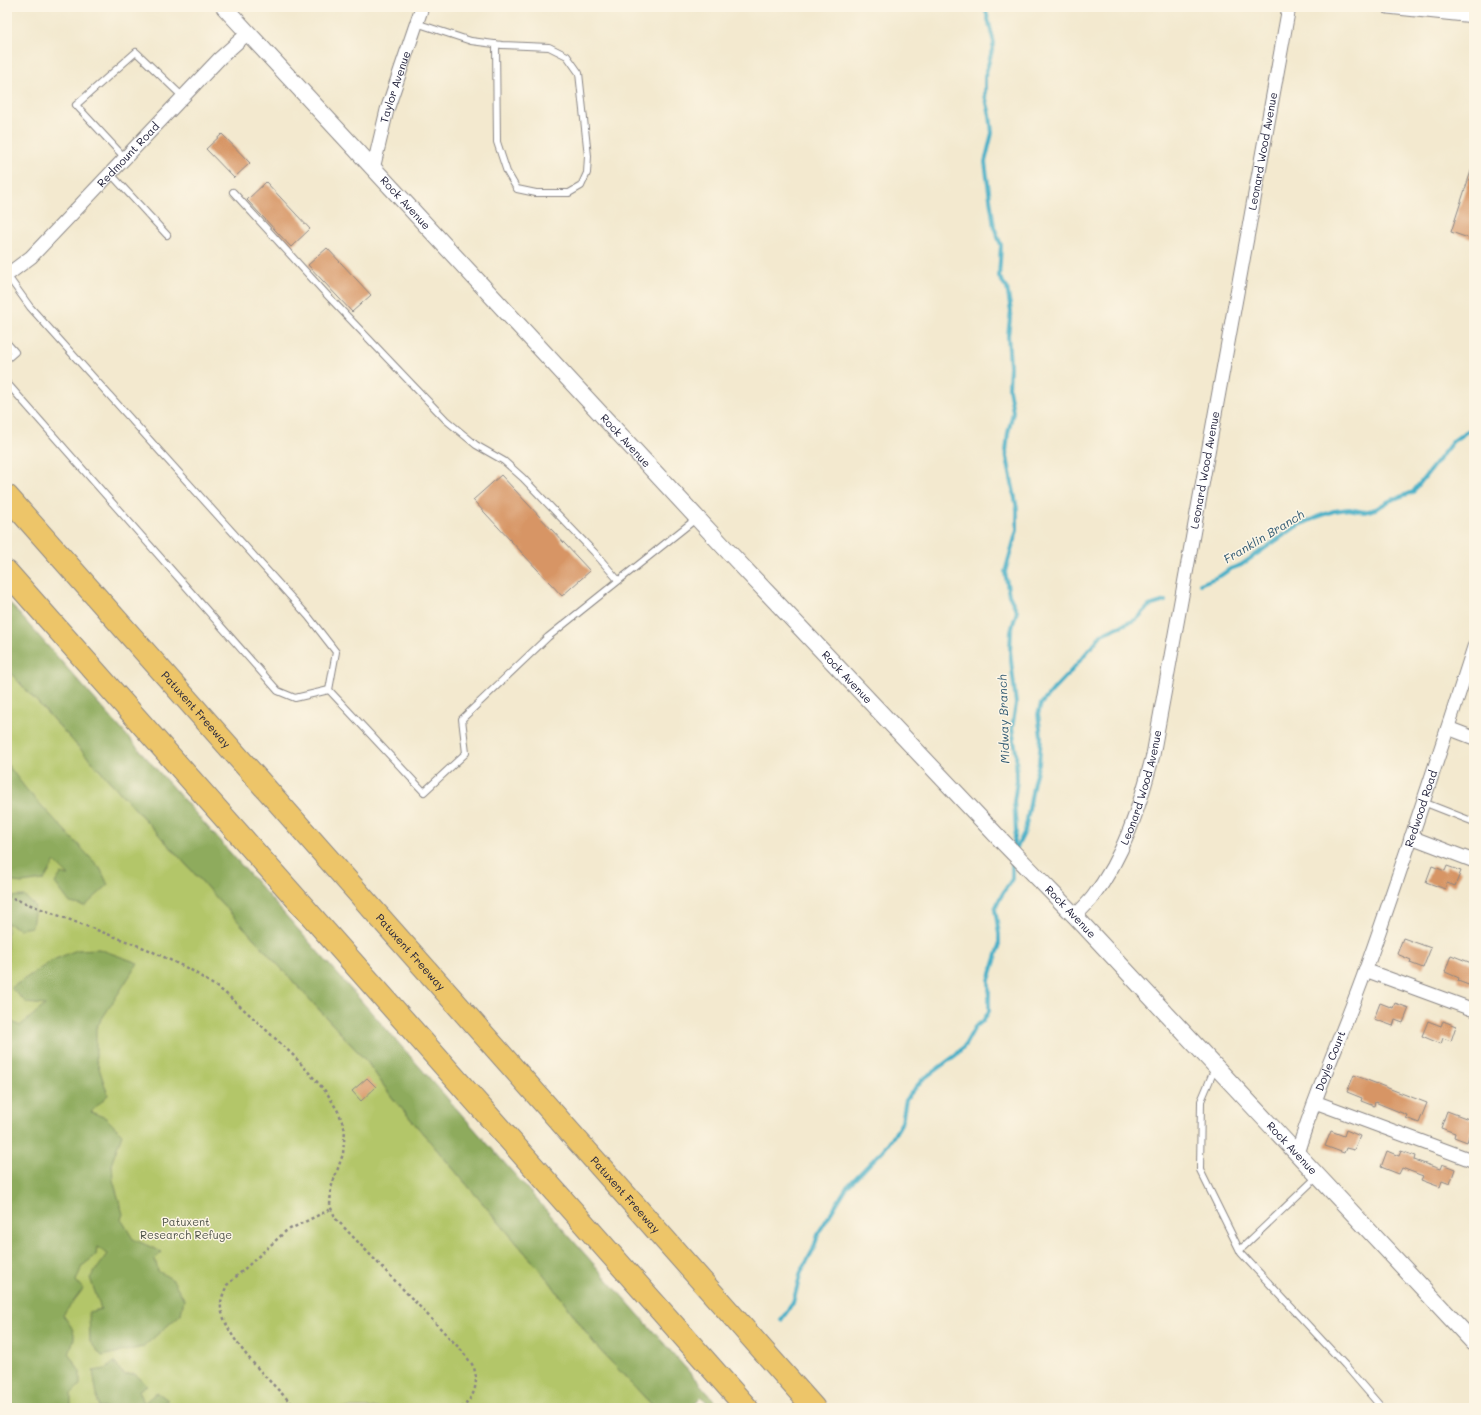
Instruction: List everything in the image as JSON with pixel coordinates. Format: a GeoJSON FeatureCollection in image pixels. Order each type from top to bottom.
{"type":"FeatureCollection","features":[{"type":"Feature","properties":{"kind":"highway","name":"Patuxent Freeway"},"geometry":{"type":"LineString","coordinates":[[7,496],[814,1408]]}},
{"type":"Feature","properties":{"kind":"highway"},"geometry":{"type":"LineString","coordinates":[[7,572],[747,1408]]}},
{"type":"Feature","properties":{"kind":"street","name":"Rock Avenue"},"geometry":{"type":"LineString","coordinates":[[224,7],[697,518],[999,838],[1075,916],[1216,1066],[1299,1146],[1318,1176],[1474,1343]]}},
{"type":"Feature","properties":{"kind":"street","name":"Taylor Avenue"},"geometry":{"type":"LineString","coordinates":[[373,169],[387,110],[422,7]]}},
{"type":"Feature","properties":{"kind":"street","name":"Leonard Wood Avenue"},"geometry":{"type":"LineString","coordinates":[[1075,916],[1092,898],[1117,858],[1137,810],[1153,755],[1289,7]]}},
{"type":"Feature","properties":{"kind":"street"},"geometry":{"type":"LineString","coordinates":[[1388,7],[1474,16]]}},
{"type":"Feature","properties":{"kind":"street","name":"Redmount Road"},"geometry":{"type":"LineString","coordinates":[[7,275],[31,257],[220,58],[248,33]]}},
{"type":"Feature","properties":{"kind":"street","name":"Redwood Road"},"geometry":{"type":"LineString","coordinates":[[1366,970],[1474,647]]}},
{"type":"Feature","properties":{"kind":"street"},"geometry":{"type":"LineString","coordinates":[[1448,728],[1474,738]]}},
{"type":"Feature","properties":{"kind":"street"},"geometry":{"type":"LineString","coordinates":[[1411,837],[1474,861]]}},
{"type":"Feature","properties":{"kind":"street"},"geometry":{"type":"LineString","coordinates":[[1366,970],[1474,1010]]}},
{"type":"Feature","properties":{"kind":"street","name":"Doyle Court"},"geometry":{"type":"LineString","coordinates":[[1366,970],[1315,1102],[1474,1161]]}},
{"type":"Feature","properties":{"kind":"street"},"geometry":{"type":"LineString","coordinates":[[1299,1146],[1315,1102]]}},
{"type":"Feature","properties":{"kind":"lane"},"geometry":{"type":"LineString","coordinates":[[416,23],[471,41],[549,47],[567,56],[579,73],[588,156],[587,173],[581,186],[569,192],[536,193],[517,189],[507,172],[497,142],[496,44]]}},
{"type":"Feature","properties":{"kind":"lane"},"geometry":{"type":"LineString","coordinates":[[124,158],[76,105],[136,52],[183,97]]}},
{"type":"Feature","properties":{"kind":"lane"},"geometry":{"type":"LineString","coordinates":[[110,173],[167,235]]}},
{"type":"Feature","properties":{"kind":"lane"},"geometry":{"type":"LineString","coordinates":[[233,192],[328,296],[446,420],[476,445],[504,461],[523,478],[594,552],[618,580]]}},
{"type":"Feature","properties":{"kind":"lane"},"geometry":{"type":"LineString","coordinates":[[7,275],[30,307],[318,628],[336,652],[329,690]]}},
{"type":"Feature","properties":{"kind":"lane"},"geometry":{"type":"LineString","coordinates":[[7,343],[15,352],[7,360]]}},
{"type":"Feature","properties":{"kind":"lane"},"geometry":{"type":"LineString","coordinates":[[7,383],[278,691],[295,698],[329,690]]}},
{"type":"Feature","properties":{"kind":"lane"},"geometry":{"type":"LineString","coordinates":[[329,690],[424,792],[466,753],[462,719],[548,637],[697,518]]}},
{"type":"Feature","properties":{"kind":"lane"},"geometry":{"type":"LineString","coordinates":[[1423,802],[1474,822]]}},
{"type":"Feature","properties":{"kind":"lane"},"geometry":{"type":"LineString","coordinates":[[1216,1066],[1202,1101],[1200,1170],[1240,1250],[1345,1365],[1382,1408]]}},
{"type":"Feature","properties":{"kind":"lane"},"geometry":{"type":"LineString","coordinates":[[1240,1250],[1318,1176]]}},
{"type":"Feature","properties":{"kind":"path"},"geometry":{"type":"LineString","coordinates":[[7,896],[147,949],[191,970],[224,992],[294,1056],[327,1093],[339,1113],[345,1130],[343,1154],[331,1188],[331,1209],[336,1219],[463,1352],[474,1367],[476,1382],[474,1395],[462,1408]]}},
{"type":"Feature","properties":{"kind":"path"},"geometry":{"type":"LineString","coordinates":[[296,1408],[242,1349],[227,1327],[221,1307],[222,1297],[227,1285],[286,1231],[331,1209]]}},
{"type":"Feature","properties":{"kind":"green space"},"geometry":{"type":"Polygon","coordinates":[[[7,600],[721,1408],[712,1408],[702,1397],[691,1408],[655,1408],[596,1346],[550,1282],[391,1096],[368,1063],[7,669],[7,600]]]}},
{"type":"Feature","properties":{"kind":"green space","name":"Patuxent Research Refuge"},"geometry":{"type":"Polygon","coordinates":[[[7,669],[368,1063],[391,1096],[550,1282],[596,1346],[655,1408],[7,1408],[7,669]]]}},
{"type":"Feature","properties":{"kind":"green space"},"geometry":{"type":"Polygon","coordinates":[[[7,764],[26,789],[100,868],[108,885],[85,906],[70,903],[55,883],[61,874],[69,876],[55,862],[44,880],[22,883],[7,881],[7,764]]]}},
{"type":"Feature","properties":{"kind":"green space"},"geometry":{"type":"Polygon","coordinates":[[[24,896],[35,906],[32,927],[19,929],[7,923],[7,897],[24,896]]]}},
{"type":"Feature","properties":{"kind":"green space"},"geometry":{"type":"Polygon","coordinates":[[[99,949],[138,963],[96,1028],[96,1059],[108,1095],[91,1112],[106,1118],[122,1134],[112,1162],[113,1180],[123,1214],[121,1219],[133,1239],[162,1252],[155,1259],[158,1271],[173,1280],[184,1299],[181,1314],[143,1347],[102,1356],[90,1342],[89,1312],[101,1309],[90,1278],[108,1254],[97,1247],[96,1255],[82,1266],[76,1281],[83,1289],[63,1315],[74,1333],[69,1354],[80,1372],[80,1385],[71,1394],[71,1408],[7,1408],[7,1019],[20,1026],[45,1005],[27,1003],[11,988],[53,960],[77,950],[99,949]]]}},
{"type":"Feature","properties":{"kind":"green space"},"geometry":{"type":"Polygon","coordinates":[[[114,1362],[124,1375],[135,1374],[147,1385],[139,1390],[144,1403],[157,1392],[168,1400],[159,1405],[160,1408],[99,1408],[93,1371],[106,1369],[114,1362]]]}},
{"type":"Feature","properties":{"kind":"building"},"geometry":{"type":"Polygon","coordinates":[[[222,134],[250,163],[234,178],[206,149],[222,134]]]}},
{"type":"Feature","properties":{"kind":"building"},"geometry":{"type":"Polygon","coordinates":[[[1472,168],[1474,169],[1474,240],[1451,232],[1472,168]]]}},
{"type":"Feature","properties":{"kind":"building"},"geometry":{"type":"Polygon","coordinates":[[[266,182],[310,229],[291,247],[247,200],[266,182]]]}},
{"type":"Feature","properties":{"kind":"building"},"geometry":{"type":"Polygon","coordinates":[[[327,248],[371,295],[352,312],[308,265],[327,248]]]}},
{"type":"Feature","properties":{"kind":"building"},"geometry":{"type":"Polygon","coordinates":[[[501,475],[590,571],[562,596],[473,500],[501,475]]]}},
{"type":"Feature","properties":{"kind":"building"},"geometry":{"type":"Polygon","coordinates":[[[1432,866],[1445,871],[1447,866],[1461,871],[1455,886],[1447,883],[1445,889],[1426,882],[1432,866]]]}},
{"type":"Feature","properties":{"kind":"building"},"geometry":{"type":"Polygon","coordinates":[[[1403,938],[1431,948],[1423,968],[1410,963],[1411,960],[1397,954],[1403,938]]]}},
{"type":"Feature","properties":{"kind":"building"},"geometry":{"type":"Polygon","coordinates":[[[1451,955],[1474,964],[1474,979],[1471,986],[1458,981],[1459,978],[1445,972],[1451,955]]]}},
{"type":"Feature","properties":{"kind":"building"},"geometry":{"type":"Polygon","coordinates":[[[1380,1003],[1393,1008],[1395,1003],[1409,1008],[1403,1023],[1395,1020],[1393,1026],[1374,1019],[1380,1003]]]}},
{"type":"Feature","properties":{"kind":"building"},"geometry":{"type":"Polygon","coordinates":[[[1428,1021],[1441,1026],[1443,1021],[1456,1026],[1451,1041],[1443,1038],[1441,1044],[1422,1036],[1428,1021]]]}},
{"type":"Feature","properties":{"kind":"building"},"geometry":{"type":"Polygon","coordinates":[[[1354,1075],[1427,1103],[1419,1123],[1406,1118],[1407,1115],[1375,1102],[1374,1106],[1361,1101],[1362,1098],[1347,1092],[1354,1075]]]}},
{"type":"Feature","properties":{"kind":"building"},"geometry":{"type":"Polygon","coordinates":[[[367,1078],[376,1087],[361,1101],[352,1091],[367,1078]]]}},
{"type":"Feature","properties":{"kind":"building"},"geometry":{"type":"Polygon","coordinates":[[[1447,1111],[1474,1121],[1467,1142],[1454,1137],[1455,1133],[1441,1128],[1447,1111]]]}},
{"type":"Feature","properties":{"kind":"building"},"geometry":{"type":"Polygon","coordinates":[[[1346,1130],[1360,1136],[1354,1150],[1346,1148],[1344,1153],[1325,1146],[1331,1131],[1344,1136],[1346,1130]]]}},
{"type":"Feature","properties":{"kind":"building"},"geometry":{"type":"Polygon","coordinates":[[[1387,1151],[1399,1156],[1401,1151],[1415,1156],[1414,1160],[1440,1169],[1442,1164],[1455,1169],[1450,1184],[1442,1181],[1440,1187],[1421,1180],[1423,1176],[1402,1168],[1399,1174],[1381,1167],[1387,1151]]]}},
{"type":"Feature","properties":{"kind":"waterway","name":"Midway Branch"},"geometry":{"type":"LineString","coordinates":[[985,7],[994,43],[985,76],[985,95],[990,115],[992,133],[985,162],[994,227],[1001,245],[999,277],[1007,288],[1011,311],[1008,335],[1010,366],[1009,389],[1013,412],[1008,433],[1006,452],[1017,509],[1017,530],[1005,572],[1009,595],[1017,611],[1011,631],[1010,651],[1016,704],[1012,728],[1016,752],[1017,781],[1014,801],[1016,831],[1013,847]]}},
{"type":"Feature","properties":{"kind":"waterway","name":"Franklin Branch"},"geometry":{"type":"LineString","coordinates":[[1200,584],[1241,565],[1294,528],[1317,517],[1334,511],[1349,509],[1364,512],[1376,509],[1389,501],[1413,492],[1453,441],[1474,428]]}},
{"type":"Feature","properties":{"kind":"waterway","name":"Franklin Branch"},"geometry":{"type":"LineString","coordinates":[[1016,849],[1025,831],[1034,781],[1039,763],[1041,736],[1038,714],[1041,704],[1102,634],[1137,619],[1149,606],[1165,601]]}},
{"type":"Feature","properties":{"kind":"waterway","name":"Midway Branch"},"geometry":{"type":"LineString","coordinates":[[781,1320],[793,1303],[801,1272],[813,1250],[819,1232],[847,1187],[885,1148],[896,1132],[902,1122],[906,1099],[922,1080],[956,1055],[965,1045],[975,1027],[983,1021],[989,1011],[989,980],[999,948],[999,934],[995,909],[1012,879],[1012,857]]}}]}
